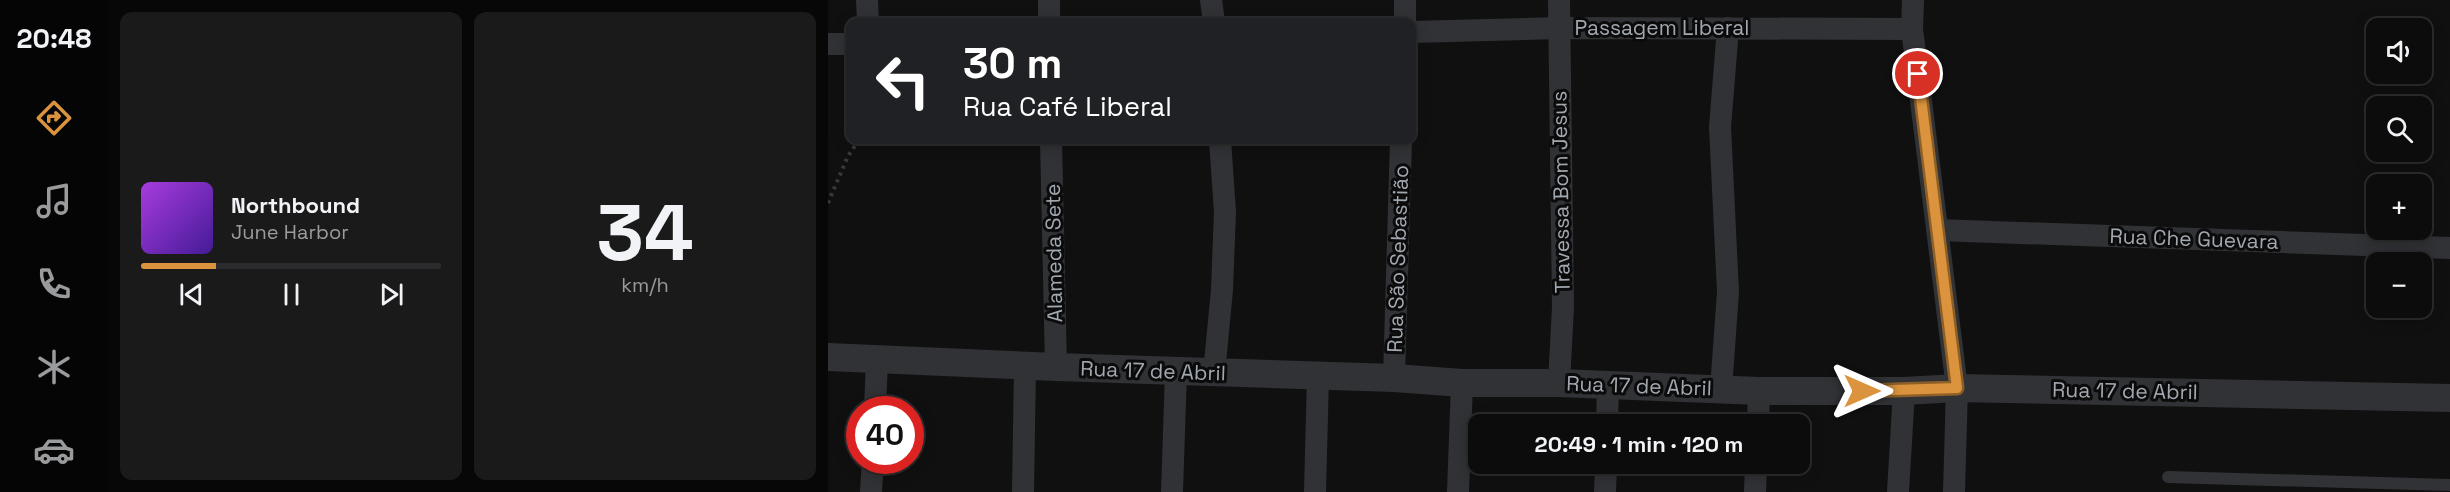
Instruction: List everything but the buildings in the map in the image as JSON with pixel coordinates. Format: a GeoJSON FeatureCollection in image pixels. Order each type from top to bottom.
{"type":"FeatureCollection","features":[{"type":"Feature","properties":{"kind":"street"},"geometry":{"type":"LineString","coordinates":[[867,0],[868,18]]}},
{"type":"Feature","properties":{"kind":"street"},"geometry":{"type":"LineString","coordinates":[[1049,0],[1049,18]]}},
{"type":"Feature","properties":{"kind":"street"},"geometry":{"type":"LineString","coordinates":[[1211,0],[1213,18]]}},
{"type":"Feature","properties":{"kind":"street"},"geometry":{"type":"LineString","coordinates":[[1404,18],[1405,0]]}},
{"type":"Feature","properties":{"kind":"street","name":"Travessa Bom Jesus"},"geometry":{"type":"LineString","coordinates":[[1559,0],[1563,307],[1559,383]]}},
{"type":"Feature","properties":{"kind":"street"},"geometry":{"type":"LineString","coordinates":[[1913,0],[1912,29],[1957,388],[1954,492]]}},
{"type":"Feature","properties":{"kind":"street","name":"Passagem Liberal"},"geometry":{"type":"LineString","coordinates":[[1416,32],[1559,28],[1912,29]]}},
{"type":"Feature","properties":{"kind":"street"},"geometry":{"type":"LineString","coordinates":[[1721,389],[1728,292],[1720,128],[1728,28]]}},
{"type":"Feature","properties":{"kind":"street"},"geometry":{"type":"LineString","coordinates":[[828,44],[846,45]]}},
{"type":"Feature","properties":{"kind":"street","name":"Alameda Sete"},"geometry":{"type":"LineString","coordinates":[[1051,144],[1056,367]]}},
{"type":"Feature","properties":{"kind":"street"},"geometry":{"type":"LineString","coordinates":[[1214,373],[1222,290],[1225,212],[1220,144]]}},
{"type":"Feature","properties":{"kind":"street","name":"Rua São Sebastião"},"geometry":{"type":"LineString","coordinates":[[1394,378],[1401,144]]}},
{"type":"Feature","properties":{"kind":"street","name":"Rua Che Guevara"},"geometry":{"type":"LineString","coordinates":[[1937,230],[2450,248]]}},
{"type":"Feature","properties":{"kind":"street","name":"Rua 17 de Abril"},"geometry":{"type":"LineString","coordinates":[[828,357],[1176,372],[1394,378],[1462,383],[1559,383],[1608,387],[1759,391],[1904,391],[1957,388],[2450,398]]}},
{"type":"Feature","properties":{"kind":"street"},"geometry":{"type":"LineString","coordinates":[[876,396],[877,359]]}},
{"type":"Feature","properties":{"kind":"street"},"geometry":{"type":"LineString","coordinates":[[1023,492],[1025,366]]}},
{"type":"Feature","properties":{"kind":"street"},"geometry":{"type":"LineString","coordinates":[[1172,492],[1176,372]]}},
{"type":"Feature","properties":{"kind":"street"},"geometry":{"type":"LineString","coordinates":[[1315,492],[1318,376]]}},
{"type":"Feature","properties":{"kind":"street"},"geometry":{"type":"LineString","coordinates":[[1458,492],[1462,383]]}},
{"type":"Feature","properties":{"kind":"street"},"geometry":{"type":"LineString","coordinates":[[1607,414],[1608,387]]}},
{"type":"Feature","properties":{"kind":"street"},"geometry":{"type":"LineString","coordinates":[[1758,414],[1759,391]]}},
{"type":"Feature","properties":{"kind":"street"},"geometry":{"type":"LineString","coordinates":[[1898,492],[1904,391]]}},
{"type":"Feature","properties":{"kind":"street"},"geometry":{"type":"LineString","coordinates":[[872,492],[873,474]]}},
{"type":"Feature","properties":{"kind":"street"},"geometry":{"type":"LineString","coordinates":[[1605,492],[1606,474]]}},
{"type":"Feature","properties":{"kind":"street"},"geometry":{"type":"LineString","coordinates":[[1755,492],[1756,474]]}},
{"type":"Feature","properties":{"kind":"lane"},"geometry":{"type":"LineString","coordinates":[[2168,477],[2450,485]]}},
{"type":"Feature","properties":{"kind":"path"},"geometry":{"type":"LineString","coordinates":[[828,203],[848,156],[857,144]]}},
{"type":"Feature","properties":{"kind":"route"},"geometry":{"type":"LineString","coordinates":[[1862,391],[1957,388],[1918,74]]}}]}
